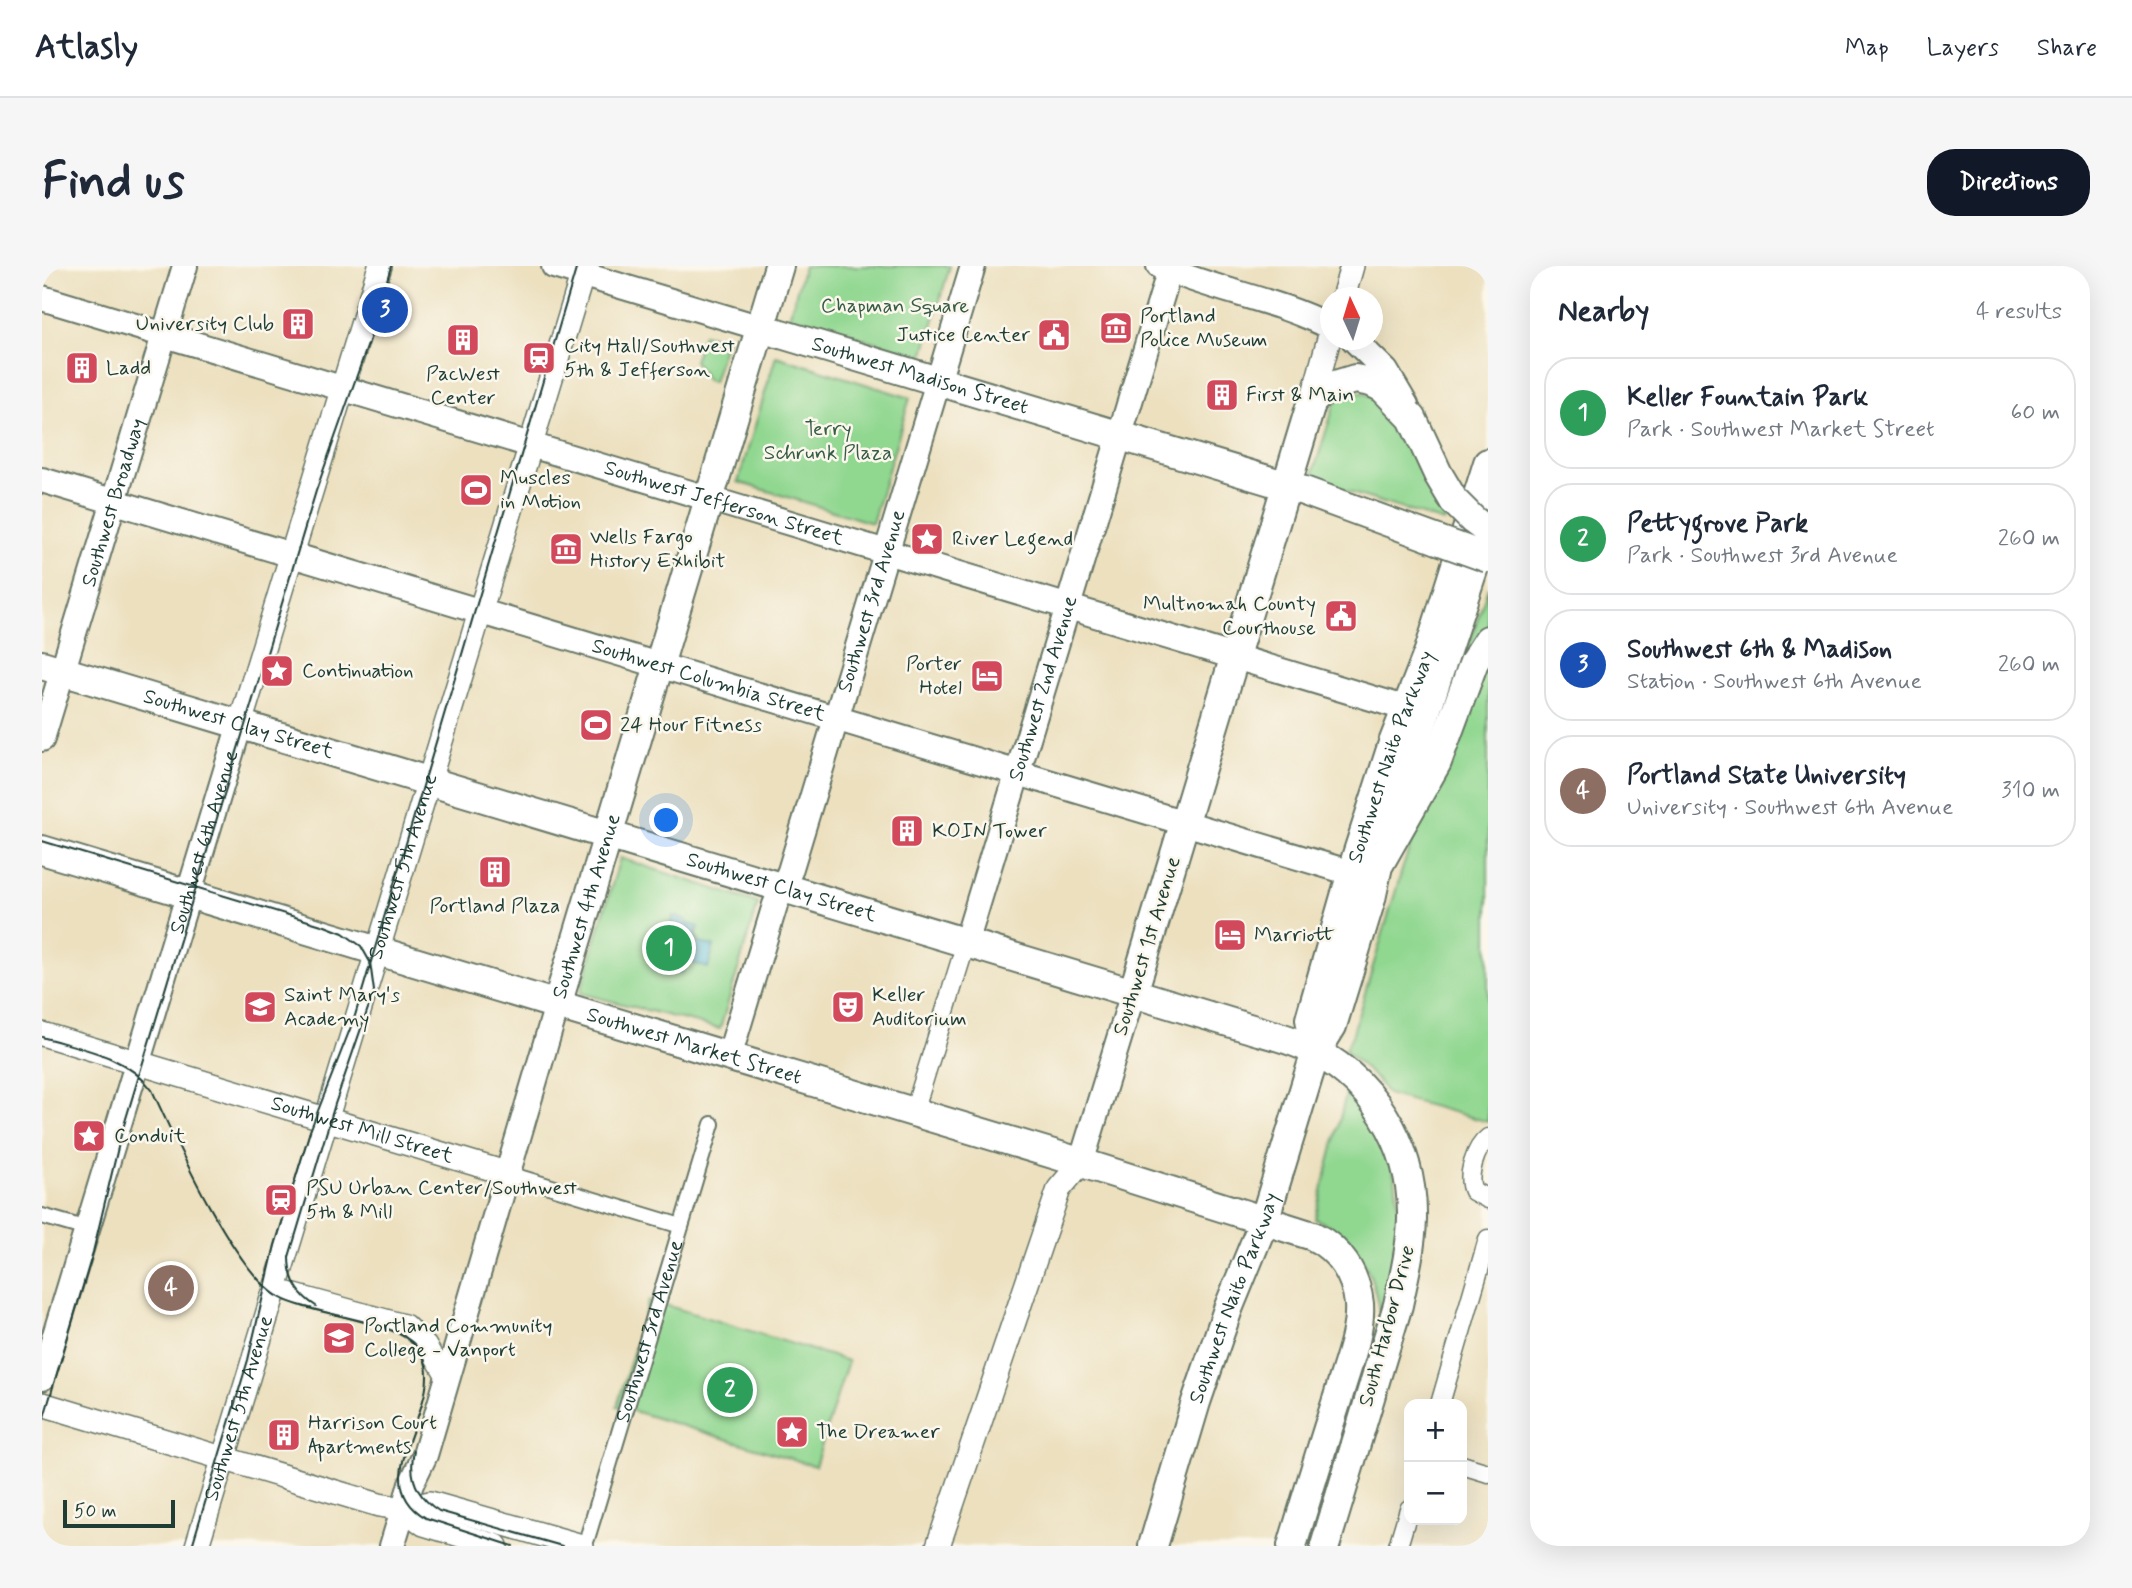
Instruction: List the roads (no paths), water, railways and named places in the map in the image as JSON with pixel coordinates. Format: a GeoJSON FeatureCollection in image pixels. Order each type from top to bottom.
{"type":"FeatureCollection","features":[{"type":"Feature","properties":{"kind":"main road","name":"Southwest Broadway"},"geometry":{"type":"LineString","coordinates":[[42,739],[52,668],[114,502],[186,266]]}},
{"type":"Feature","properties":{"kind":"main road","name":"Southwest Madison Street"},"geometry":{"type":"LineString","coordinates":[[554,266],[584,270],[761,328],[1328,499],[1348,501],[1439,536]]}},
{"type":"Feature","properties":{"kind":"main road","name":"Southwest 4th Avenue"},"geometry":{"type":"LineString","coordinates":[[392,1546],[413,1480],[425,1455],[779,266]]}},
{"type":"Feature","properties":{"kind":"main road","name":"Southwest 3rd Avenue"},"geometry":{"type":"LineString","coordinates":[[729,1057],[775,905],[790,871],[973,266]]}},
{"type":"Feature","properties":{"kind":"main road"},"geometry":{"type":"LineString","coordinates":[[1166,268],[1320,322]]}},
{"type":"Feature","properties":{"kind":"main road","name":"Southwest 2nd Avenue"},"geometry":{"type":"LineString","coordinates":[[966,943],[1119,436],[1166,268]]}},
{"type":"Feature","properties":{"kind":"main road","name":"Southwest Jefferson Street"},"geometry":{"type":"LineString","coordinates":[[42,298],[1408,709]]}},
{"type":"Feature","properties":{"kind":"main road"},"geometry":{"type":"LineString","coordinates":[[1364,350],[1386,371],[1448,491],[1466,514],[1488,531]]}},
{"type":"Feature","properties":{"kind":"main road"},"geometry":{"type":"LineString","coordinates":[[1312,401],[1339,383],[1363,379],[1383,388],[1412,418]]}},
{"type":"Feature","properties":{"kind":"main road","name":"Southwest 1st Avenue"},"geometry":{"type":"LineString","coordinates":[[1081,1163],[1312,401]]}},
{"type":"Feature","properties":{"kind":"main road","name":"Southwest Naito Parkway"},"geometry":{"type":"LineString","coordinates":[[1369,873],[1393,743],[1429,651],[1488,463]]}},
{"type":"Feature","properties":{"kind":"main road","name":"Southwest Columbia Street"},"geometry":{"type":"LineString","coordinates":[[42,480],[1184,823],[1369,873]]}},
{"type":"Feature","properties":{"kind":"main road","name":"Southwest Naito Parkway"},"geometry":{"type":"LineString","coordinates":[[1153,1546],[1196,1402],[1228,1309],[1264,1221],[1316,1052],[1310,1019],[1426,723],[1488,531]]}},
{"type":"Feature","properties":{"kind":"main road"},"geometry":{"type":"LineString","coordinates":[[1439,536],[1488,550]]}},
{"type":"Feature","properties":{"kind":"main road"},"geometry":{"type":"LineString","coordinates":[[1439,536],[1488,558]]}},
{"type":"Feature","properties":{"kind":"main road"},"geometry":{"type":"LineString","coordinates":[[1369,873],[1437,762],[1474,662],[1486,642]]}},
{"type":"Feature","properties":{"kind":"main road","name":"Southwest Clay Street"},"geometry":{"type":"LineString","coordinates":[[52,668],[1133,993],[1300,1044],[1316,1052]]}},
{"type":"Feature","properties":{"kind":"main road"},"geometry":{"type":"LineString","coordinates":[[1408,709],[1415,723],[1416,745]]}},
{"type":"Feature","properties":{"kind":"main road","name":"Southwest 6th Avenue"},"geometry":{"type":"LineString","coordinates":[[42,1378],[240,724]]}},
{"type":"Feature","properties":{"kind":"main road","name":"Southwest Market Street"},"geometry":{"type":"LineString","coordinates":[[42,850],[914,1112],[1264,1221]]}},
{"type":"Feature","properties":{"kind":"main road","name":"South Harbor Drive"},"geometry":{"type":"LineString","coordinates":[[1316,1052],[1363,1089],[1389,1124],[1399,1144],[1407,1171],[1412,1219],[1406,1269],[1398,1305],[1325,1546]]}},
{"type":"Feature","properties":{"kind":"main road","name":"South Harbor Drive"},"geometry":{"type":"LineString","coordinates":[[1264,1221],[1313,1236],[1326,1243],[1339,1255],[1352,1278],[1359,1304],[1359,1317],[1350,1355],[1292,1546]]}},
{"type":"Feature","properties":{"kind":"street","name":"Southwest 6th Avenue"},"geometry":{"type":"LineString","coordinates":[[240,724],[380,266]]}},
{"type":"Feature","properties":{"kind":"street"},"geometry":{"type":"LineString","coordinates":[[1346,287],[1352,266]]}},
{"type":"Feature","properties":{"kind":"street","name":"Southwest 5th Avenue"},"geometry":{"type":"LineString","coordinates":[[197,1546],[584,270]]}},
{"type":"Feature","properties":{"kind":"street","name":"Southwest 1st Avenue"},"geometry":{"type":"LineString","coordinates":[[1312,401],[1327,350]]}},
{"type":"Feature","properties":{"kind":"street","name":"Southwest 2nd Avenue"},"geometry":{"type":"LineString","coordinates":[[914,1112],[966,943]]}},
{"type":"Feature","properties":{"kind":"street","name":"Southwest Mill Street"},"geometry":{"type":"LineString","coordinates":[[42,1034],[681,1226]]}},
{"type":"Feature","properties":{"kind":"street","name":"Southwest 3rd Avenue"},"geometry":{"type":"LineString","coordinates":[[585,1543],[712,1124]]}},
{"type":"Feature","properties":{"kind":"street"},"geometry":{"type":"LineString","coordinates":[[1488,1138],[1479,1148],[1470,1180],[1474,1191],[1488,1199]]}},
{"type":"Feature","properties":{"kind":"street","name":"Southwest 1st Avenue"},"geometry":{"type":"LineString","coordinates":[[938,1546],[1059,1189],[1081,1163]]}},
{"type":"Feature","properties":{"kind":"street"},"geometry":{"type":"LineString","coordinates":[[42,1216],[87,1229]]}},
{"type":"Feature","properties":{"kind":"street"},"geometry":{"type":"LineString","coordinates":[[1441,1399],[1488,1239]]}},
{"type":"Feature","properties":{"kind":"street"},"geometry":{"type":"LineString","coordinates":[[275,1288],[406,1324],[427,1345],[447,1378]]}},
{"type":"Feature","properties":{"kind":"street"},"geometry":{"type":"LineString","coordinates":[[42,1404],[379,1506],[404,1509],[430,1503],[585,1543]]}},
{"type":"Feature","properties":{"kind":"street"},"geometry":{"type":"LineString","coordinates":[[1467,1467],[1488,1473]]}},
{"type":"Feature","properties":{"kind":"street"},"geometry":{"type":"LineString","coordinates":[[404,1509],[424,1524],[496,1546]]}},
{"type":"Feature","properties":{"kind":"street"},"geometry":{"type":"LineString","coordinates":[[1398,1546],[1404,1525]]}},
{"type":"Feature","properties":{"kind":"water"},"geometry":{"type":"Polygon","coordinates":[[[673,916],[699,927],[695,936],[699,940],[695,938],[694,942],[714,946],[708,968],[686,961],[682,973],[652,963],[654,959],[671,965],[673,959],[650,950],[651,944],[657,946],[661,935],[673,938],[675,929],[670,928],[673,916]]]}},
{"type":"Feature","properties":{"kind":"tram line"},"geometry":{"type":"LineString","coordinates":[[42,1424],[93,1252],[121,1135],[316,491],[373,330],[391,266]]}},
{"type":"Feature","properties":{"kind":"tram line"},"geometry":{"type":"LineString","coordinates":[[192,1546],[248,1360],[275,1245],[310,1131],[354,1019],[577,266]]}},
{"type":"Feature","properties":{"kind":"tram line"},"geometry":{"type":"LineString","coordinates":[[42,841],[325,926],[343,933],[361,946],[370,962],[374,991],[335,1104],[289,1257],[296,1286],[304,1297],[316,1306]]}},
{"type":"Feature","properties":{"kind":"tram line"},"geometry":{"type":"LineString","coordinates":[[42,1037],[116,1061],[141,1078],[152,1090],[207,1202],[243,1261],[262,1283],[279,1297],[295,1304],[380,1326],[413,1343],[423,1356],[427,1376],[424,1397],[403,1463],[401,1484],[408,1502],[426,1518],[513,1546]]}},
{"type":"Feature","properties":{"kind":"tram line"},"geometry":{"type":"LineString","coordinates":[[414,1451],[413,1478],[420,1493],[439,1511],[562,1546]]}},
{"type":"Feature","properties":{"kind":"place","name":"Southwest 6th & Madison"},"geometry":{"type":"Point","coordinates":[385,310]}},
{"type":"Feature","properties":{"kind":"place","name":"University Club"},"geometry":{"type":"Point","coordinates":[298,324]}},
{"type":"Feature","properties":{"kind":"place","name":"Portland Police Museum"},"geometry":{"type":"Point","coordinates":[1116,328]}},
{"type":"Feature","properties":{"kind":"place","name":"Justice Center"},"geometry":{"type":"Point","coordinates":[1054,335]}},
{"type":"Feature","properties":{"kind":"place","name":"PacWest Center"},"geometry":{"type":"Point","coordinates":[463,340]}},
{"type":"Feature","properties":{"kind":"place","name":"City Hall/Southwest 5th & Jefferson"},"geometry":{"type":"Point","coordinates":[539,358]}},
{"type":"Feature","properties":{"kind":"place","name":"Ladd"},"geometry":{"type":"Point","coordinates":[82,368]}},
{"type":"Feature","properties":{"kind":"place","name":"First & Main"},"geometry":{"type":"Point","coordinates":[1222,395]}},
{"type":"Feature","properties":{"kind":"place","name":"Muscles in Motion"},"geometry":{"type":"Point","coordinates":[476,490]}},
{"type":"Feature","properties":{"kind":"place","name":"River Legend"},"geometry":{"type":"Point","coordinates":[927,539]}},
{"type":"Feature","properties":{"kind":"place","name":"Wells Fargo History Exhibit"},"geometry":{"type":"Point","coordinates":[566,549]}},
{"type":"Feature","properties":{"kind":"place","name":"Multnomah County Courthouse"},"geometry":{"type":"Point","coordinates":[1341,616]}},
{"type":"Feature","properties":{"kind":"place","name":"Continuation"},"geometry":{"type":"Point","coordinates":[277,671]}},
{"type":"Feature","properties":{"kind":"place","name":"Porter Hotel"},"geometry":{"type":"Point","coordinates":[987,676]}},
{"type":"Feature","properties":{"kind":"place","name":"24 Hour Fitness"},"geometry":{"type":"Point","coordinates":[596,725]}},
{"type":"Feature","properties":{"kind":"place","name":"KOIN Tower"},"geometry":{"type":"Point","coordinates":[907,831]}},
{"type":"Feature","properties":{"kind":"place","name":"Portland Plaza"},"geometry":{"type":"Point","coordinates":[495,872]}},
{"type":"Feature","properties":{"kind":"place","name":"Marriott"},"geometry":{"type":"Point","coordinates":[1230,935]}},
{"type":"Feature","properties":{"kind":"place","name":"Keller Fountain Park"},"geometry":{"type":"Point","coordinates":[669,948]}},
{"type":"Feature","properties":{"kind":"place","name":"Saint Mary's Academy"},"geometry":{"type":"Point","coordinates":[260,1007]}},
{"type":"Feature","properties":{"kind":"place","name":"Keller Auditorium"},"geometry":{"type":"Point","coordinates":[848,1007]}},
{"type":"Feature","properties":{"kind":"place","name":"Conduit"},"geometry":{"type":"Point","coordinates":[89,1136]}},
{"type":"Feature","properties":{"kind":"place","name":"PSU Urban Center/Southwest 5th & Mill"},"geometry":{"type":"Point","coordinates":[281,1200]}},
{"type":"Feature","properties":{"kind":"place","name":"Portland State University"},"geometry":{"type":"Point","coordinates":[171,1288]}},
{"type":"Feature","properties":{"kind":"place","name":"Portland Community College - Vanport"},"geometry":{"type":"Point","coordinates":[339,1338]}},
{"type":"Feature","properties":{"kind":"place","name":"Pettygrove Park"},"geometry":{"type":"Point","coordinates":[730,1390]}},
{"type":"Feature","properties":{"kind":"place","name":"The Dreamer"},"geometry":{"type":"Point","coordinates":[792,1432]}},
{"type":"Feature","properties":{"kind":"place","name":"Harrison Court Apartments"},"geometry":{"type":"Point","coordinates":[284,1435]}},
{"type":"Feature","properties":{"kind":"park label","name":"Chapman Square"},"geometry":{"type":"Point","coordinates":[895,306]}},
{"type":"Feature","properties":{"kind":"park label","name":"Terry Schrunk Plaza"},"geometry":{"type":"Point","coordinates":[828,441]}}]}
